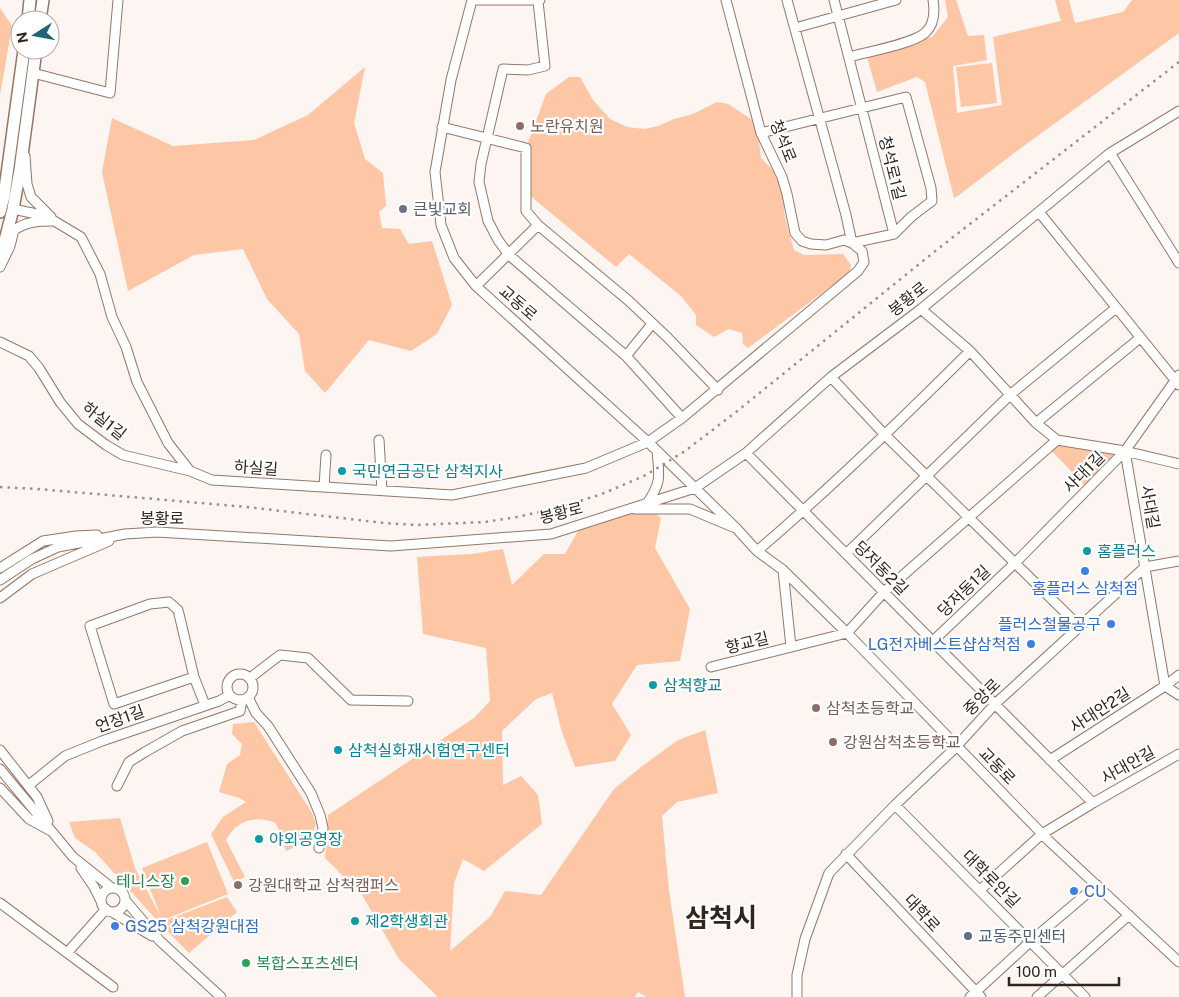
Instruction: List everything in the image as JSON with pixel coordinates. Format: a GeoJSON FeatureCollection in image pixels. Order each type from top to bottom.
{"type":"FeatureCollection","features":[{"type":"Feature","properties":{"kind":"main road"},"geometry":{"type":"LineString","coordinates":[[0,260],[23,60]]}},
{"type":"Feature","properties":{"kind":"main road"},"geometry":{"type":"LineString","coordinates":[[5,210],[27,113],[35,60]]}},
{"type":"Feature","properties":{"kind":"street"},"geometry":{"type":"LineString","coordinates":[[33,73],[110,93],[118,0]]}},
{"type":"Feature","properties":{"kind":"street"},"geometry":{"type":"LineString","coordinates":[[472,0],[539,0],[545,66],[528,70],[503,69],[486,137],[479,182],[488,221],[509,255],[626,356],[682,418]]}},
{"type":"Feature","properties":{"kind":"street","name":"교동로"},"geometry":{"type":"LineString","coordinates":[[472,0],[451,80],[435,172],[441,224],[454,258],[476,286],[648,442],[757,551],[783,570],[847,633],[1042,834],[1179,962]]}},
{"type":"Feature","properties":{"kind":"street","name":"청석로"},"geometry":{"type":"LineString","coordinates":[[726,0],[761,133],[782,177],[795,233],[802,241],[826,245],[844,240],[852,243],[894,234]]}},
{"type":"Feature","properties":{"kind":"street"},"geometry":{"type":"LineString","coordinates":[[648,442],[718,390],[858,271],[864,262],[862,251],[852,243],[787,0]]}},
{"type":"Feature","properties":{"kind":"street","name":"청석로1길"},"geometry":{"type":"LineString","coordinates":[[834,0],[894,234]]}},
{"type":"Feature","properties":{"kind":"street"},"geometry":{"type":"LineString","coordinates":[[795,28],[896,0]]}},
{"type":"Feature","properties":{"kind":"street"},"geometry":{"type":"LineString","coordinates":[[849,57],[910,40],[924,33],[933,22],[935,9],[933,0]]}},
{"type":"Feature","properties":{"kind":"street"},"geometry":{"type":"LineString","coordinates":[[761,133],[906,97],[931,188],[932,201],[911,217],[894,234]]}},
{"type":"Feature","properties":{"kind":"street","name":"봉황로"},"geometry":{"type":"LineString","coordinates":[[0,580],[32,559],[58,547],[125,534],[157,532],[391,546],[551,534],[695,488],[746,453],[831,376],[921,309],[1110,153],[1179,111]]}},
{"type":"Feature","properties":{"kind":"street"},"geometry":{"type":"LineString","coordinates":[[27,113],[29,132],[25,156],[27,184],[31,197],[54,221]]}},
{"type":"Feature","properties":{"kind":"street"},"geometry":{"type":"LineString","coordinates":[[442,127],[526,148],[526,211],[538,225],[629,301],[718,390]]}},
{"type":"Feature","properties":{"kind":"street"},"geometry":{"type":"LineString","coordinates":[[1110,153],[1179,262]]}},
{"type":"Feature","properties":{"kind":"street"},"geometry":{"type":"LineString","coordinates":[[5,210],[46,216],[81,237],[100,274],[112,317],[126,347],[137,382],[168,443],[190,471]]}},
{"type":"Feature","properties":{"kind":"street"},"geometry":{"type":"LineString","coordinates":[[1039,212],[1140,338],[1177,380],[1126,451],[1179,464]]}},
{"type":"Feature","properties":{"kind":"street"},"geometry":{"type":"LineString","coordinates":[[0,267],[10,246],[14,230],[22,225],[34,222],[54,221]]}},
{"type":"Feature","properties":{"kind":"street"},"geometry":{"type":"LineString","coordinates":[[476,286],[538,225]]}},
{"type":"Feature","properties":{"kind":"street"},"geometry":{"type":"LineString","coordinates":[[846,554],[1011,394],[1116,308]]}},
{"type":"Feature","properties":{"kind":"street"},"geometry":{"type":"LineString","coordinates":[[847,633],[884,592],[1057,440],[1036,422],[970,351],[921,309]]}},
{"type":"Feature","properties":{"kind":"street"},"geometry":{"type":"LineString","coordinates":[[626,356],[652,324]]}},
{"type":"Feature","properties":{"kind":"street"},"geometry":{"type":"LineString","coordinates":[[1036,422],[1140,338]]}},
{"type":"Feature","properties":{"kind":"street","name":"하실1길"},"geometry":{"type":"LineString","coordinates":[[0,342],[29,356],[60,402],[78,424],[106,445],[123,455],[190,471]]}},
{"type":"Feature","properties":{"kind":"street"},"geometry":{"type":"LineString","coordinates":[[757,551],[804,512],[970,351]]}},
{"type":"Feature","properties":{"kind":"street","name":"당저동1길"},"geometry":{"type":"LineString","coordinates":[[831,376],[885,435],[1080,626]]}},
{"type":"Feature","properties":{"kind":"street"},"geometry":{"type":"LineString","coordinates":[[379,440],[382,491]]}},
{"type":"Feature","properties":{"kind":"street","name":"사대1길"},"geometry":{"type":"LineString","coordinates":[[1057,440],[1126,451]]}},
{"type":"Feature","properties":{"kind":"street","name":"하실길"},"geometry":{"type":"LineString","coordinates":[[190,471],[212,480],[452,495],[586,468],[648,442]]}},
{"type":"Feature","properties":{"kind":"street"},"geometry":{"type":"LineString","coordinates":[[648,502],[657,489],[659,478],[657,451]]}},
{"type":"Feature","properties":{"kind":"street","name":"사대1길"},"geometry":{"type":"LineString","coordinates":[[1015,563],[1126,451]]}},
{"type":"Feature","properties":{"kind":"street","name":"사대길"},"geometry":{"type":"LineString","coordinates":[[1126,451],[1145,567]]}},
{"type":"Feature","properties":{"kind":"street","name":"당저동2길"},"geometry":{"type":"LineString","coordinates":[[746,453],[995,704]]}},
{"type":"Feature","properties":{"kind":"street"},"geometry":{"type":"LineString","coordinates":[[324,487],[326,455]]}},
{"type":"Feature","properties":{"kind":"street"},"geometry":{"type":"LineString","coordinates":[[627,509],[690,509],[737,529]]}},
{"type":"Feature","properties":{"kind":"street"},"geometry":{"type":"LineString","coordinates":[[0,568],[43,541],[76,536],[125,534]]}},
{"type":"Feature","properties":{"kind":"street"},"geometry":{"type":"LineString","coordinates":[[0,598],[32,574],[125,534]]}},
{"type":"Feature","properties":{"kind":"street"},"geometry":{"type":"LineString","coordinates":[[1179,561],[1145,567],[1165,686],[1179,695]]}},
{"type":"Feature","properties":{"kind":"street","name":"당저동1길"},"geometry":{"type":"LineString","coordinates":[[933,641],[1015,563]]}},
{"type":"Feature","properties":{"kind":"street","name":"중앙로"},"geometry":{"type":"LineString","coordinates":[[797,997],[798,975],[804,939],[829,873],[956,746],[995,704],[1145,567]]}},
{"type":"Feature","properties":{"kind":"street","name":"향교길"},"geometry":{"type":"LineString","coordinates":[[783,570],[791,647]]}},
{"type":"Feature","properties":{"kind":"street"},"geometry":{"type":"LineString","coordinates":[[194,677],[114,704],[90,626],[150,604],[169,602],[178,610],[194,677],[205,705]]}},
{"type":"Feature","properties":{"kind":"street","name":"향교길"},"geometry":{"type":"LineString","coordinates":[[711,667],[847,633]]}},
{"type":"Feature","properties":{"kind":"street"},"geometry":{"type":"LineString","coordinates":[[250,678],[280,654],[308,658],[352,700],[408,701]]}},
{"type":"Feature","properties":{"kind":"street"},"geometry":{"type":"LineString","coordinates":[[116,786],[129,762],[163,741],[182,731],[240,711],[245,698],[252,692],[253,686],[250,678],[241,673],[231,677],[227,686],[230,695],[234,698],[245,698]]}},
{"type":"Feature","properties":{"kind":"street"},"geometry":{"type":"LineString","coordinates":[[1165,686],[1179,675]]}},
{"type":"Feature","properties":{"kind":"street","name":"사대안2길"},"geometry":{"type":"LineString","coordinates":[[1050,760],[1165,686]]}},
{"type":"Feature","properties":{"kind":"street","name":"언장1길"},"geometry":{"type":"LineString","coordinates":[[29,786],[65,756],[102,741],[219,701],[230,695]]}},
{"type":"Feature","properties":{"kind":"street"},"geometry":{"type":"LineString","coordinates":[[245,698],[268,726],[311,793],[323,828],[319,848]]}},
{"type":"Feature","properties":{"kind":"street"},"geometry":{"type":"LineString","coordinates":[[980,890],[1042,834],[1093,803],[995,704]]}},
{"type":"Feature","properties":{"kind":"street"},"geometry":{"type":"LineString","coordinates":[[0,750],[37,797],[53,833]]}},
{"type":"Feature","properties":{"kind":"street","name":"사대안길"},"geometry":{"type":"LineString","coordinates":[[1093,803],[1179,754]]}},
{"type":"Feature","properties":{"kind":"street"},"geometry":{"type":"LineString","coordinates":[[0,769],[73,857],[107,907],[160,941]]}},
{"type":"Feature","properties":{"kind":"street"},"geometry":{"type":"LineString","coordinates":[[0,788],[29,820],[53,833]]}},
{"type":"Feature","properties":{"kind":"street","name":"대학로안길"},"geometry":{"type":"LineString","coordinates":[[895,805],[1085,997]]}},
{"type":"Feature","properties":{"kind":"street","name":"대학로"},"geometry":{"type":"LineString","coordinates":[[846,854],[976,995],[1031,941]]}},
{"type":"Feature","properties":{"kind":"street"},"geometry":{"type":"LineString","coordinates":[[73,857],[112,888],[122,893],[125,900],[160,941],[221,997]]}},
{"type":"Feature","properties":{"kind":"street"},"geometry":{"type":"LineString","coordinates":[[1031,941],[1096,885]]}},
{"type":"Feature","properties":{"kind":"street"},"geometry":{"type":"LineString","coordinates":[[107,907],[105,891],[112,888]]}},
{"type":"Feature","properties":{"kind":"street"},"geometry":{"type":"LineString","coordinates":[[66,953],[107,907],[122,907],[125,900]]}},
{"type":"Feature","properties":{"kind":"street"},"geometry":{"type":"LineString","coordinates":[[0,903],[113,987]]}},
{"type":"Feature","properties":{"kind":"street"},"geometry":{"type":"LineString","coordinates":[[1037,997],[1129,915]]}},
{"type":"Feature","properties":{"kind":"shaded area"},"geometry":{"type":"Polygon","coordinates":[[[945,0],[956,0],[968,36],[984,35],[987,60],[953,66],[957,113],[1002,105],[993,37],[1061,21],[1055,0],[1069,0],[1075,23],[1123,12],[1132,0],[1179,0],[1179,33],[954,198],[925,82],[917,77],[877,92],[866,53],[932,37],[948,17],[945,0]]]}},
{"type":"Feature","properties":{"kind":"shaded area"},"geometry":{"type":"Polygon","coordinates":[[[0,8],[10,23],[10,38],[0,95],[0,8]]]}},
{"type":"Feature","properties":{"kind":"shaded area"},"geometry":{"type":"Polygon","coordinates":[[[992,63],[997,103],[961,107],[956,67],[992,63]]]}},
{"type":"Feature","properties":{"kind":"shaded area"},"geometry":{"type":"Polygon","coordinates":[[[365,67],[354,123],[365,159],[383,173],[386,206],[379,212],[382,228],[400,229],[409,244],[432,241],[452,305],[437,334],[411,351],[369,340],[325,393],[305,371],[299,334],[267,299],[243,249],[194,255],[128,291],[102,172],[112,118],[173,146],[254,140],[308,115],[365,67]]]}},
{"type":"Feature","properties":{"kind":"shaded area"},"geometry":{"type":"Polygon","coordinates":[[[569,77],[580,77],[593,100],[610,119],[627,127],[644,129],[658,126],[693,114],[717,102],[728,104],[751,119],[759,141],[761,158],[779,176],[784,198],[786,222],[794,250],[804,255],[843,254],[851,265],[849,273],[748,348],[743,344],[742,333],[729,329],[714,337],[696,325],[696,315],[681,296],[629,254],[616,267],[527,192],[524,153],[546,94],[569,77]]]}},
{"type":"Feature","properties":{"kind":"shaded area"},"geometry":{"type":"Polygon","coordinates":[[[1060,437],[1122,453],[1087,488],[1049,448],[1060,437]]]}},
{"type":"Feature","properties":{"kind":"shaded area"},"geometry":{"type":"Polygon","coordinates":[[[650,509],[661,518],[655,548],[690,609],[680,661],[637,665],[612,704],[631,735],[615,761],[575,767],[561,729],[552,693],[536,699],[502,731],[503,785],[521,776],[538,795],[542,824],[484,871],[463,859],[454,883],[450,951],[490,917],[505,891],[541,895],[614,789],[678,740],[705,730],[718,793],[677,802],[662,816],[669,891],[685,997],[647,997],[638,992],[635,997],[438,997],[399,959],[362,895],[325,858],[328,815],[474,718],[490,701],[486,648],[423,634],[417,557],[472,554],[503,549],[512,585],[544,554],[565,554],[583,522],[650,509]]]}},
{"type":"Feature","properties":{"kind":"shaded area"},"geometry":{"type":"Polygon","coordinates":[[[254,722],[312,813],[316,824],[308,845],[297,846],[286,851],[276,823],[260,819],[247,821],[235,828],[226,840],[245,877],[234,882],[211,834],[223,817],[246,802],[219,792],[227,764],[240,755],[242,744],[232,734],[233,724],[254,722]]]}},
{"type":"Feature","properties":{"kind":"shaded area"},"geometry":{"type":"Polygon","coordinates":[[[120,818],[135,868],[161,917],[142,868],[207,842],[228,894],[163,920],[227,897],[237,912],[189,953],[95,852],[75,838],[69,822],[120,818]]]}},
{"type":"Feature","properties":{"kind":"railway"},"geometry":{"type":"LineString","coordinates":[[0,487],[247,507],[416,525],[485,522],[517,517],[561,507],[602,494],[646,475],[685,451],[939,248],[1179,62]]}},
{"type":"Feature","properties":{"kind":"place","name":"노란유치원"},"geometry":{"type":"Point","coordinates":[520,126]}},
{"type":"Feature","properties":{"kind":"place","name":"큰빛교회"},"geometry":{"type":"Point","coordinates":[403,209]}},
{"type":"Feature","properties":{"kind":"place","name":"국민연금공단 삼척지사"},"geometry":{"type":"Point","coordinates":[342,471]}},
{"type":"Feature","properties":{"kind":"place","name":"홈플러스"},"geometry":{"type":"Point","coordinates":[1087,551]}},
{"type":"Feature","properties":{"kind":"place","name":"홈플러스 삼척점"},"geometry":{"type":"Point","coordinates":[1085,571]}},
{"type":"Feature","properties":{"kind":"place","name":"플러스철물공구"},"geometry":{"type":"Point","coordinates":[1111,624]}},
{"type":"Feature","properties":{"kind":"place","name":"LG전자베스트샵삼척점"},"geometry":{"type":"Point","coordinates":[1031,644]}},
{"type":"Feature","properties":{"kind":"place","name":"삼척향교"},"geometry":{"type":"Point","coordinates":[653,685]}},
{"type":"Feature","properties":{"kind":"place","name":"삼척초등학교"},"geometry":{"type":"Point","coordinates":[816,708]}},
{"type":"Feature","properties":{"kind":"place","name":"강원삼척초등학교"},"geometry":{"type":"Point","coordinates":[833,742]}},
{"type":"Feature","properties":{"kind":"place","name":"삼척실화재시험연구센터"},"geometry":{"type":"Point","coordinates":[338,750]}},
{"type":"Feature","properties":{"kind":"place","name":"야외공영장"},"geometry":{"type":"Point","coordinates":[259,839]}},
{"type":"Feature","properties":{"kind":"place","name":"테니스장"},"geometry":{"type":"Point","coordinates":[185,881]}},
{"type":"Feature","properties":{"kind":"place","name":"강원대학교 삼척캠퍼스"},"geometry":{"type":"Point","coordinates":[238,885]}},
{"type":"Feature","properties":{"kind":"place","name":"CU"},"geometry":{"type":"Point","coordinates":[1074,891]}},
{"type":"Feature","properties":{"kind":"place","name":"제2학생회관"},"geometry":{"type":"Point","coordinates":[355,921]}},
{"type":"Feature","properties":{"kind":"place","name":"GS25 삼척강원대점"},"geometry":{"type":"Point","coordinates":[115,926]}},
{"type":"Feature","properties":{"kind":"place","name":"교동주민센터"},"geometry":{"type":"Point","coordinates":[968,936]}},
{"type":"Feature","properties":{"kind":"place","name":"복합스포츠센터"},"geometry":{"type":"Point","coordinates":[246,963]}},
{"type":"Feature","properties":{"kind":"district","name":"삼척시"},"geometry":{"type":"Point","coordinates":[721,917]}}]}
